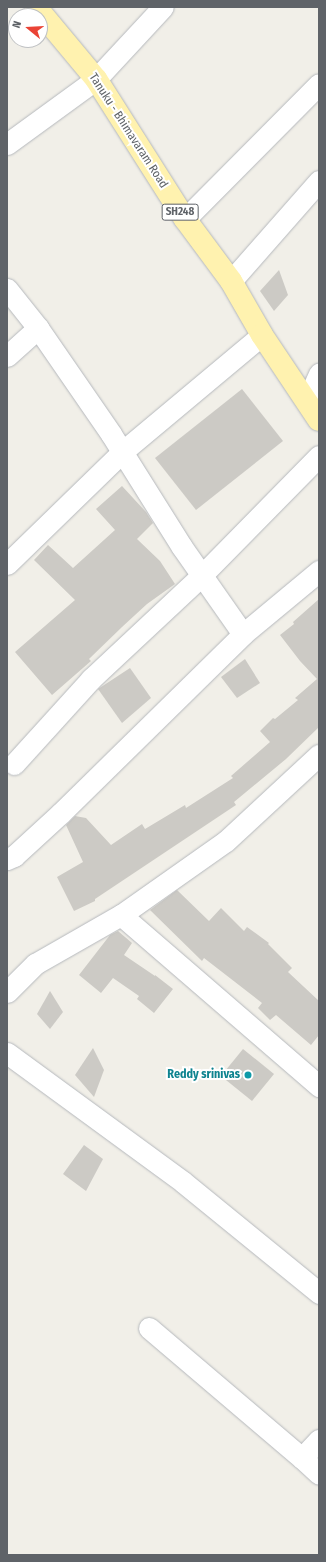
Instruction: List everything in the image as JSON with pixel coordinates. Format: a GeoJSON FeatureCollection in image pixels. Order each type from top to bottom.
{"type":"FeatureCollection","features":[{"type":"Feature","properties":{"kind":"main road","name":"Tanuku - Bhimavaram Road"},"geometry":{"type":"LineString","coordinates":[[36,7],[96,79],[185,219],[231,281],[262,335],[319,420]]}},
{"type":"Feature","properties":{"kind":"street"},"geometry":{"type":"LineString","coordinates":[[7,144],[96,79],[163,7]]}},
{"type":"Feature","properties":{"kind":"street"},"geometry":{"type":"LineString","coordinates":[[185,219],[319,84]]}},
{"type":"Feature","properties":{"kind":"street"},"geometry":{"type":"LineString","coordinates":[[231,281],[319,181]]}},
{"type":"Feature","properties":{"kind":"street"},"geometry":{"type":"LineString","coordinates":[[7,289],[38,328],[122,452],[182,547],[243,634]]}},
{"type":"Feature","properties":{"kind":"street"},"geometry":{"type":"LineString","coordinates":[[7,356],[38,328]]}},
{"type":"Feature","properties":{"kind":"street"},"geometry":{"type":"LineString","coordinates":[[7,564],[122,452],[262,335]]}},
{"type":"Feature","properties":{"kind":"street"},"geometry":{"type":"LineString","coordinates":[[306,401],[319,374]]}},
{"type":"Feature","properties":{"kind":"street"},"geometry":{"type":"LineString","coordinates":[[14,764],[91,679],[202,575],[319,456]]}},
{"type":"Feature","properties":{"kind":"street"},"geometry":{"type":"LineString","coordinates":[[7,859],[14,856],[61,813],[243,634],[319,571]]}},
{"type":"Feature","properties":{"kind":"street"},"geometry":{"type":"LineString","coordinates":[[7,992],[35,964],[121,915],[226,841],[319,755]]}},
{"type":"Feature","properties":{"kind":"street"},"geometry":{"type":"LineString","coordinates":[[121,915],[319,1086]]}},
{"type":"Feature","properties":{"kind":"street"},"geometry":{"type":"LineString","coordinates":[[7,1054],[183,1182],[319,1293]]}},
{"type":"Feature","properties":{"kind":"street"},"geometry":{"type":"LineString","coordinates":[[149,1328],[319,1474]]}},
{"type":"Feature","properties":{"kind":"street"},"geometry":{"type":"LineString","coordinates":[[302,1458],[319,1440]]}},
{"type":"Feature","properties":{"kind":"building"},"geometry":{"type":"Polygon","coordinates":[[[279,270],[288,295],[274,311],[260,291],[279,270]]]}},
{"type":"Feature","properties":{"kind":"building"},"geometry":{"type":"Polygon","coordinates":[[[242,389],[283,441],[196,510],[155,458],[242,389]]]}},
{"type":"Feature","properties":{"kind":"building"},"geometry":{"type":"Polygon","coordinates":[[[122,486],[146,512],[153,523],[137,539],[160,561],[175,584],[147,604],[89,659],[91,661],[52,695],[15,652],[75,600],[34,560],[48,545],[73,568],[115,530],[96,509],[122,486]]]}},
{"type":"Feature","properties":{"kind":"building"},"geometry":{"type":"Polygon","coordinates":[[[319,599],[319,727],[286,759],[234,802],[236,805],[95,899],[95,901],[74,911],[57,877],[83,862],[66,825],[75,816],[86,818],[111,845],[142,824],[145,829],[185,805],[186,808],[233,778],[231,776],[270,742],[260,731],[273,718],[275,719],[298,700],[295,698],[317,679],[300,661],[280,635],[294,624],[293,622],[319,599]]]}},
{"type":"Feature","properties":{"kind":"building"},"geometry":{"type":"Polygon","coordinates":[[[245,659],[260,683],[237,698],[221,677],[245,659]]]}},
{"type":"Feature","properties":{"kind":"building"},"geometry":{"type":"Polygon","coordinates":[[[130,668],[151,698],[122,723],[98,689],[130,668]]]}},
{"type":"Feature","properties":{"kind":"building"},"geometry":{"type":"Polygon","coordinates":[[[177,890],[209,921],[221,908],[244,931],[247,927],[269,943],[268,944],[292,968],[288,972],[319,1001],[319,1035],[311,1045],[276,1015],[270,1020],[258,1008],[262,1003],[204,958],[202,961],[150,910],[177,890]]]}},
{"type":"Feature","properties":{"kind":"building"},"geometry":{"type":"Polygon","coordinates":[[[118,931],[132,943],[124,955],[155,975],[173,989],[154,1013],[137,999],[139,996],[113,978],[101,993],[79,975],[110,935],[118,931]]]}},
{"type":"Feature","properties":{"kind":"building"},"geometry":{"type":"Polygon","coordinates":[[[50,991],[63,1012],[50,1029],[37,1014],[50,991]]]}},
{"type":"Feature","properties":{"kind":"building"},"geometry":{"type":"Polygon","coordinates":[[[93,1048],[104,1070],[94,1097],[75,1075],[93,1048]]]}},
{"type":"Feature","properties":{"kind":"building","name":"Reddy srinivas"},"geometry":{"type":"Polygon","coordinates":[[[243,1049],[274,1074],[252,1101],[221,1076],[243,1049]]]}},
{"type":"Feature","properties":{"kind":"building"},"geometry":{"type":"Polygon","coordinates":[[[84,1145],[103,1159],[86,1191],[63,1174],[84,1145]]]}},
{"type":"Feature","properties":{"kind":"place","name":"Reddy srinivas"},"geometry":{"type":"Point","coordinates":[248,1075]}}]}
